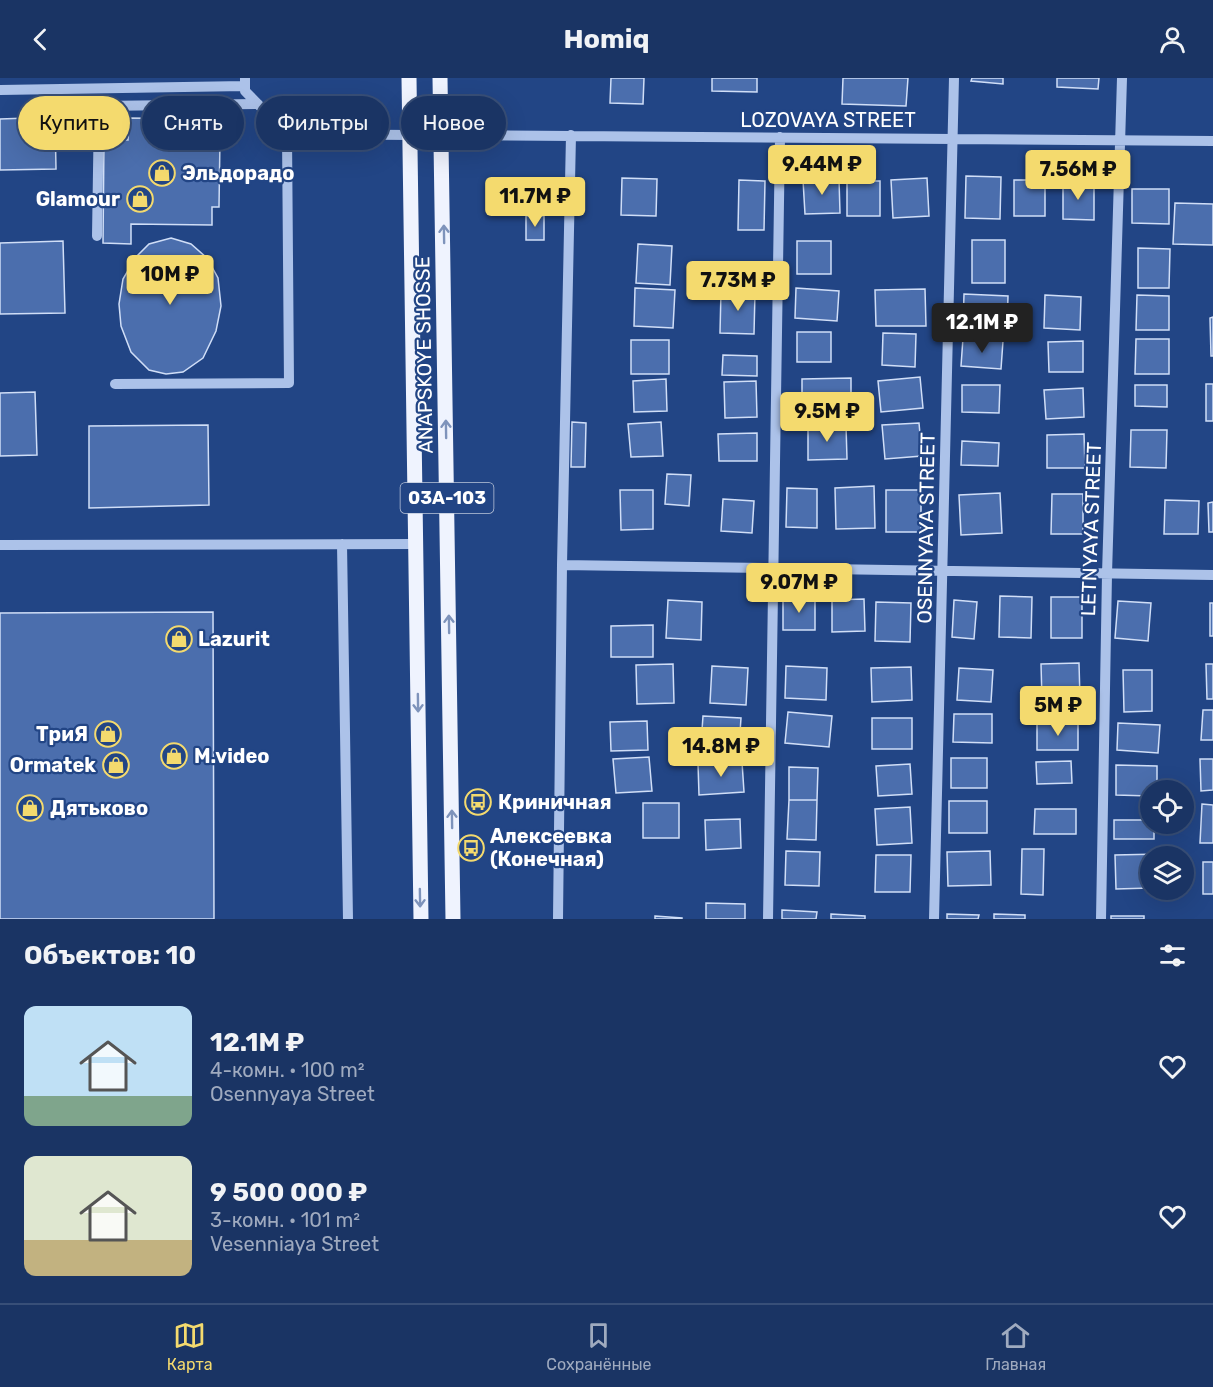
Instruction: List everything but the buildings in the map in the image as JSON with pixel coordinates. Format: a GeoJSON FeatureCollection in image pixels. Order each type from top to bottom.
{"type":"FeatureCollection","features":[{"type":"Feature","properties":{"kind":"main road","name":"ANAPSKOYE SHOSSE"},"geometry":{"type":"LineString","coordinates":[[409,78],[410,96]]}},
{"type":"Feature","properties":{"kind":"main road","name":"ANAPSKOYE SHOSSE"},"geometry":{"type":"LineString","coordinates":[[440,78],[441,96]]}},
{"type":"Feature","properties":{"kind":"main road","name":"ANAPSKOYE SHOSSE"},"geometry":{"type":"LineString","coordinates":[[411,150],[421,919]]}},
{"type":"Feature","properties":{"kind":"main road","name":"ANAPSKOYE SHOSSE"},"geometry":{"type":"LineString","coordinates":[[442,150],[453,919]]}},
{"type":"Feature","properties":{"kind":"street","name":"OSENNYAYA STREET"},"geometry":{"type":"LineString","coordinates":[[934,919],[954,78]]}},
{"type":"Feature","properties":{"kind":"street","name":"LETNYAYA STREET"},"geometry":{"type":"LineString","coordinates":[[1101,919],[1107,573],[1122,78]]}},
{"type":"Feature","properties":{"kind":"street"},"geometry":{"type":"LineString","coordinates":[[0,90],[245,82],[245,91],[256,102]]}},
{"type":"Feature","properties":{"kind":"street"},"geometry":{"type":"LineString","coordinates":[[97,236],[99,106],[256,104]]}},
{"type":"Feature","properties":{"kind":"street","name":"LOZOVAYA STREET"},"geometry":{"type":"LineString","coordinates":[[506,135],[1213,141]]}},
{"type":"Feature","properties":{"kind":"street"},"geometry":{"type":"LineString","coordinates":[[558,919],[562,565],[571,135]]}},
{"type":"Feature","properties":{"kind":"street"},"geometry":{"type":"LineString","coordinates":[[768,919],[780,137]]}},
{"type":"Feature","properties":{"kind":"street"},"geometry":{"type":"LineString","coordinates":[[115,384],[289,383],[287,150]]}},
{"type":"Feature","properties":{"kind":"street"},"geometry":{"type":"LineString","coordinates":[[342,544],[348,919]]}},
{"type":"Feature","properties":{"kind":"street"},"geometry":{"type":"LineString","coordinates":[[0,545],[416,544]]}},
{"type":"Feature","properties":{"kind":"street"},"geometry":{"type":"LineString","coordinates":[[562,565],[1213,575]]}},
{"type":"Feature","properties":{"kind":"place","name":"Эльдорадо"},"geometry":{"type":"Point","coordinates":[162,173]}},
{"type":"Feature","properties":{"kind":"place","name":"Glamour"},"geometry":{"type":"Point","coordinates":[140,199]}},
{"type":"Feature","properties":{"kind":"place","name":"Lazurit"},"geometry":{"type":"Point","coordinates":[179,639]}},
{"type":"Feature","properties":{"kind":"place","name":"ТриЯ"},"geometry":{"type":"Point","coordinates":[108,734]}},
{"type":"Feature","properties":{"kind":"place","name":"M.video"},"geometry":{"type":"Point","coordinates":[174,756]}},
{"type":"Feature","properties":{"kind":"place","name":"Ormatek"},"geometry":{"type":"Point","coordinates":[116,765]}},
{"type":"Feature","properties":{"kind":"place","name":"Криничная"},"geometry":{"type":"Point","coordinates":[478,802]}},
{"type":"Feature","properties":{"kind":"place","name":"Дятьково"},"geometry":{"type":"Point","coordinates":[30,808]}},
{"type":"Feature","properties":{"kind":"place","name":"Алексеевка (Конечная)"},"geometry":{"type":"Point","coordinates":[471,848]}}]}
